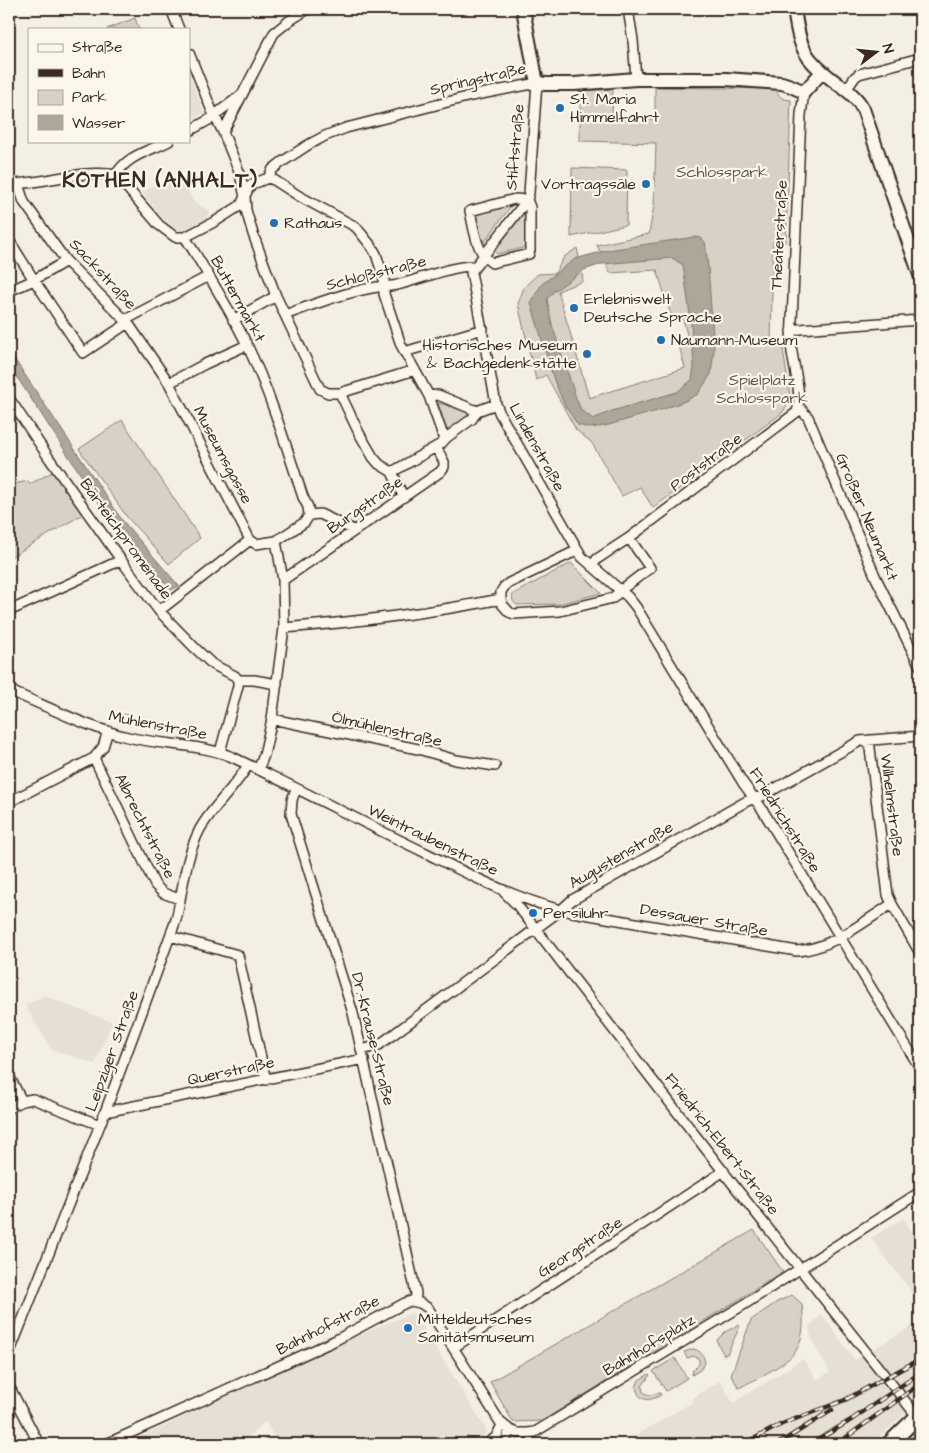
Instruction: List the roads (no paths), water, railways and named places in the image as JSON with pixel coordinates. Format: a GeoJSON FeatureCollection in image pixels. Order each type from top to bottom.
{"type":"FeatureCollection","features":[{"type":"Feature","properties":{"kind":"main road","name":"Stiftstraße"},"geometry":{"type":"LineString","coordinates":[[523,9],[537,83]]}},
{"type":"Feature","properties":{"kind":"main road"},"geometry":{"type":"LineString","coordinates":[[794,9],[802,47],[810,61],[855,97],[863,109],[920,274]]}},
{"type":"Feature","properties":{"kind":"main road"},"geometry":{"type":"LineString","coordinates":[[804,92],[820,70]]}},
{"type":"Feature","properties":{"kind":"main road","name":"Springstraße"},"geometry":{"type":"LineString","coordinates":[[537,83],[574,84],[636,78],[726,79],[772,81],[804,92]]}},
{"type":"Feature","properties":{"kind":"main road"},"geometry":{"type":"LineString","coordinates":[[889,1444],[919,1419]]}},
{"type":"Feature","properties":{"kind":"street"},"geometry":{"type":"LineString","coordinates":[[171,9],[179,28]]}},
{"type":"Feature","properties":{"kind":"street"},"geometry":{"type":"LineString","coordinates":[[223,132],[274,34],[289,21],[308,9]]}},
{"type":"Feature","properties":{"kind":"street"},"geometry":{"type":"LineString","coordinates":[[628,9],[636,78]]}},
{"type":"Feature","properties":{"kind":"street"},"geometry":{"type":"LineString","coordinates":[[190,56],[214,117],[223,132],[240,174],[246,210],[253,234],[276,296],[320,389],[328,394],[340,393],[415,370]]}},
{"type":"Feature","properties":{"kind":"street"},"geometry":{"type":"LineString","coordinates":[[846,90],[859,74],[920,58]]}},
{"type":"Feature","properties":{"kind":"street","name":"Springstraße"},"geometry":{"type":"LineString","coordinates":[[185,237],[241,205],[249,187],[268,178],[273,169],[295,153],[326,136],[346,128],[471,96],[537,83]]}},
{"type":"Feature","properties":{"kind":"street","name":"Stiftstraße"},"geometry":{"type":"LineString","coordinates":[[526,200],[530,193],[537,83]]}},
{"type":"Feature","properties":{"kind":"street","name":"Theaterstraße"},"geometry":{"type":"LineString","coordinates":[[799,406],[791,353],[791,331],[801,115],[804,92]]}},
{"type":"Feature","properties":{"kind":"street"},"geometry":{"type":"LineString","coordinates":[[190,130],[214,117],[220,110],[241,95]]}},
{"type":"Feature","properties":{"kind":"street"},"geometry":{"type":"LineString","coordinates":[[116,175],[127,160],[167,142]]}},
{"type":"Feature","properties":{"kind":"street"},"geometry":{"type":"LineString","coordinates":[[14,184],[68,175],[97,173],[116,175],[159,225],[175,236],[185,237]]}},
{"type":"Feature","properties":{"kind":"street"},"geometry":{"type":"LineString","coordinates":[[268,178],[356,227],[376,254],[384,279],[384,294],[404,352],[429,396],[442,433],[446,438]]}},
{"type":"Feature","properties":{"kind":"street","name":"Sackstraße"},"geometry":{"type":"LineString","coordinates":[[14,184],[24,202],[66,261],[126,322],[169,383]]}},
{"type":"Feature","properties":{"kind":"street"},"geometry":{"type":"LineString","coordinates":[[515,199],[526,200],[530,207],[529,254],[492,263],[487,260],[480,249],[470,211],[515,199]]}},
{"type":"Feature","properties":{"kind":"street"},"geometry":{"type":"LineString","coordinates":[[475,266],[526,200]]}},
{"type":"Feature","properties":{"kind":"street","name":"Buttermarkt"},"geometry":{"type":"LineString","coordinates":[[185,237],[247,345],[273,407],[310,515]]}},
{"type":"Feature","properties":{"kind":"street"},"geometry":{"type":"LineString","coordinates":[[9,240],[83,353],[126,322],[209,276]]}},
{"type":"Feature","properties":{"kind":"street"},"geometry":{"type":"LineString","coordinates":[[9,291],[34,280],[66,261]]}},
{"type":"Feature","properties":{"kind":"street","name":"Schloßstraße"},"geometry":{"type":"LineString","coordinates":[[285,315],[337,297],[378,286],[394,286],[462,267],[475,266]]}},
{"type":"Feature","properties":{"kind":"street","name":"Lindenstraße"},"geometry":{"type":"LineString","coordinates":[[475,266],[472,278],[496,404],[520,450],[582,557],[620,590]]}},
{"type":"Feature","properties":{"kind":"street"},"geometry":{"type":"LineString","coordinates":[[233,320],[276,296]]}},
{"type":"Feature","properties":{"kind":"street"},"geometry":{"type":"LineString","coordinates":[[791,331],[920,320]]}},
{"type":"Feature","properties":{"kind":"street"},"geometry":{"type":"LineString","coordinates":[[404,352],[483,329]]}},
{"type":"Feature","properties":{"kind":"street"},"geometry":{"type":"LineString","coordinates":[[169,383],[247,345]]}},
{"type":"Feature","properties":{"kind":"street","name":"Museumsgasse"},"geometry":{"type":"LineString","coordinates":[[169,383],[250,540]]}},
{"type":"Feature","properties":{"kind":"street"},"geometry":{"type":"LineString","coordinates":[[340,393],[373,457],[379,464],[392,472],[403,496]]}},
{"type":"Feature","properties":{"kind":"street"},"geometry":{"type":"LineString","coordinates":[[429,396],[438,395],[478,411]]}},
{"type":"Feature","properties":{"kind":"street","name":"Bärteichpromenade"},"geometry":{"type":"LineString","coordinates":[[9,398],[121,560],[159,611],[212,664],[236,676],[238,680]]}},
{"type":"Feature","properties":{"kind":"street"},"geometry":{"type":"LineString","coordinates":[[392,472],[436,447],[472,419],[478,411],[496,404]]}},
{"type":"Feature","properties":{"kind":"street","name":"Poststraße"},"geometry":{"type":"LineString","coordinates":[[592,566],[597,559],[629,538],[791,418],[797,412],[799,406]]}},
{"type":"Feature","properties":{"kind":"street","name":"Großer Neumarkt"},"geometry":{"type":"LineString","coordinates":[[799,406],[808,417],[876,578],[920,666]]}},
{"type":"Feature","properties":{"kind":"street","name":"Burgstraße"},"geometry":{"type":"LineString","coordinates":[[283,580],[443,469],[444,462],[436,447]]}},
{"type":"Feature","properties":{"kind":"street"},"geometry":{"type":"LineString","coordinates":[[159,611],[250,540],[256,544],[276,541],[310,515],[354,530]]}},
{"type":"Feature","properties":{"kind":"street"},"geometry":{"type":"LineString","coordinates":[[578,550],[504,587],[501,592],[501,599],[505,608],[514,614],[560,611],[611,598],[650,568],[629,538]]}},
{"type":"Feature","properties":{"kind":"street"},"geometry":{"type":"LineString","coordinates":[[258,770],[264,755],[272,719],[284,628],[283,580],[276,541]]}},
{"type":"Feature","properties":{"kind":"street"},"geometry":{"type":"LineString","coordinates":[[9,611],[121,560]]}},
{"type":"Feature","properties":{"kind":"street","name":"Friedrichstraße"},"geometry":{"type":"LineString","coordinates":[[620,590],[636,607],[920,1068]]}},
{"type":"Feature","properties":{"kind":"street"},"geometry":{"type":"LineString","coordinates":[[284,628],[422,612],[501,599]]}},
{"type":"Feature","properties":{"kind":"street"},"geometry":{"type":"LineString","coordinates":[[220,752],[238,680],[254,680],[277,684]]}},
{"type":"Feature","properties":{"kind":"street","name":"Mühlenstraße"},"geometry":{"type":"LineString","coordinates":[[9,689],[16,694],[108,732],[220,752],[258,770]]}},
{"type":"Feature","properties":{"kind":"street","name":"Ölmühlenstraße"},"geometry":{"type":"LineString","coordinates":[[272,719],[418,749],[456,760],[495,766]]}},
{"type":"Feature","properties":{"kind":"street"},"geometry":{"type":"LineString","coordinates":[[9,802],[94,758],[103,747],[108,732]]}},
{"type":"Feature","properties":{"kind":"street","name":"Augustenstraße"},"geometry":{"type":"LineString","coordinates":[[363,1054],[379,1045],[572,900],[670,844],[748,801],[762,796],[860,741],[920,736]]}},
{"type":"Feature","properties":{"kind":"street","name":"Wilhelmstraße"},"geometry":{"type":"LineString","coordinates":[[868,740],[888,896],[920,953]]}},
{"type":"Feature","properties":{"kind":"street","name":"Albrechtstraße"},"geometry":{"type":"LineString","coordinates":[[94,758],[155,885],[163,893],[179,898]]}},
{"type":"Feature","properties":{"kind":"street","name":"Leipziger Straße"},"geometry":{"type":"LineString","coordinates":[[9,1354],[100,1125],[170,936],[178,912],[179,898],[192,849],[200,829],[237,782],[248,764]]}},
{"type":"Feature","properties":{"kind":"street","name":"Weintraubenstraße"},"geometry":{"type":"LineString","coordinates":[[258,770],[459,870],[498,888],[561,910]]}},
{"type":"Feature","properties":{"kind":"street","name":"Dr.-Krause-Straße"},"geometry":{"type":"LineString","coordinates":[[296,789],[292,800],[291,814],[353,1013],[416,1293],[415,1302]]}},
{"type":"Feature","properties":{"kind":"street","name":"Friedrich-Ebert-Straße"},"geometry":{"type":"LineString","coordinates":[[498,888],[517,905],[919,1419]]}},
{"type":"Feature","properties":{"kind":"street","name":"Dessauer Straße"},"geometry":{"type":"LineString","coordinates":[[561,910],[789,951],[815,948],[840,937],[892,904]]}},
{"type":"Feature","properties":{"kind":"street"},"geometry":{"type":"LineString","coordinates":[[170,936],[238,955],[266,1080]]}},
{"type":"Feature","properties":{"kind":"street","name":"Querstraße"},"geometry":{"type":"LineString","coordinates":[[105,1112],[266,1080],[363,1054]]}},
{"type":"Feature","properties":{"kind":"street"},"geometry":{"type":"LineString","coordinates":[[9,1076],[22,1100]]}},
{"type":"Feature","properties":{"kind":"street"},"geometry":{"type":"LineString","coordinates":[[9,1108],[22,1100],[33,1099],[100,1125]]}},
{"type":"Feature","properties":{"kind":"street","name":"Georgstraße"},"geometry":{"type":"LineString","coordinates":[[453,1348],[724,1172]]}},
{"type":"Feature","properties":{"kind":"street","name":"Bahnhofsplatz"},"geometry":{"type":"LineString","coordinates":[[506,1428],[522,1434],[535,1432],[745,1304],[920,1192]]}},
{"type":"Feature","properties":{"kind":"street"},"geometry":{"type":"LineString","coordinates":[[415,1302],[424,1304],[428,1308],[483,1398],[506,1428],[504,1444]]}},
{"type":"Feature","properties":{"kind":"street","name":"Bahnhofstraße"},"geometry":{"type":"LineString","coordinates":[[106,1444],[334,1341],[405,1303],[415,1302]]}},
{"type":"Feature","properties":{"kind":"street"},"geometry":{"type":"LineString","coordinates":[[9,1386],[39,1444]]}},
{"type":"Feature","properties":{"kind":"street"},"geometry":{"type":"LineString","coordinates":[[488,1444],[506,1428]]}},
{"type":"Feature","properties":{"kind":"water"},"geometry":{"type":"Polygon","coordinates":[[[695,237],[701,238],[705,242],[708,266],[714,350],[711,374],[698,394],[664,409],[605,426],[589,428],[578,425],[565,406],[554,380],[531,303],[542,284],[575,259],[608,250],[695,237]],[[672,258],[602,264],[584,270],[553,292],[547,299],[552,325],[576,398],[581,410],[593,419],[612,411],[677,392],[692,380],[694,366],[691,322],[683,265],[672,258]]]}},
{"type":"Feature","properties":{"kind":"water"},"geometry":{"type":"Polygon","coordinates":[[[9,351],[122,520],[179,586],[171,590],[113,524],[9,365],[9,351]]]}},
{"type":"Feature","properties":{"kind":"railway"},"geometry":{"type":"LineString","coordinates":[[744,1444],[782,1424],[845,1400],[920,1359]]}},
{"type":"Feature","properties":{"kind":"railway"},"geometry":{"type":"LineString","coordinates":[[811,1444],[851,1420],[920,1373]]}},
{"type":"Feature","properties":{"kind":"railway"},"geometry":{"type":"LineString","coordinates":[[837,1444],[920,1384]]}},
{"type":"Feature","properties":{"kind":"railway"},"geometry":{"type":"LineString","coordinates":[[778,1444],[832,1410]]}},
{"type":"Feature","properties":{"kind":"place","name":"St. Maria Himmelfahrt"},"geometry":{"type":"Point","coordinates":[560,108]}},
{"type":"Feature","properties":{"kind":"place","name":"Vortragssäle"},"geometry":{"type":"Point","coordinates":[646,184]}},
{"type":"Feature","properties":{"kind":"place","name":"Rathaus"},"geometry":{"type":"Point","coordinates":[274,223]}},
{"type":"Feature","properties":{"kind":"place","name":"Erlebniswelt Deutsche Sprache"},"geometry":{"type":"Point","coordinates":[574,308]}},
{"type":"Feature","properties":{"kind":"place","name":"Naumann-Museum"},"geometry":{"type":"Point","coordinates":[661,340]}},
{"type":"Feature","properties":{"kind":"place","name":"Historisches Museum & Bachgedenkstätte"},"geometry":{"type":"Point","coordinates":[587,354]}},
{"type":"Feature","properties":{"kind":"place","name":"Persiluhr"},"geometry":{"type":"Point","coordinates":[533,913]}},
{"type":"Feature","properties":{"kind":"place","name":"Mitteldeutsches Sanitätsmuseum"},"geometry":{"type":"Point","coordinates":[408,1328]}},
{"type":"Feature","properties":{"kind":"district","name":"KÖTHEN (ANHALT)"},"geometry":{"type":"Point","coordinates":[160,180]}},
{"type":"Feature","properties":{"kind":"park label","name":"Schlosspark"},"geometry":{"type":"Point","coordinates":[722,172]}},
{"type":"Feature","properties":{"kind":"park label","name":"Spielplatz Schlosspark"},"geometry":{"type":"Point","coordinates":[762,389]}}]}
